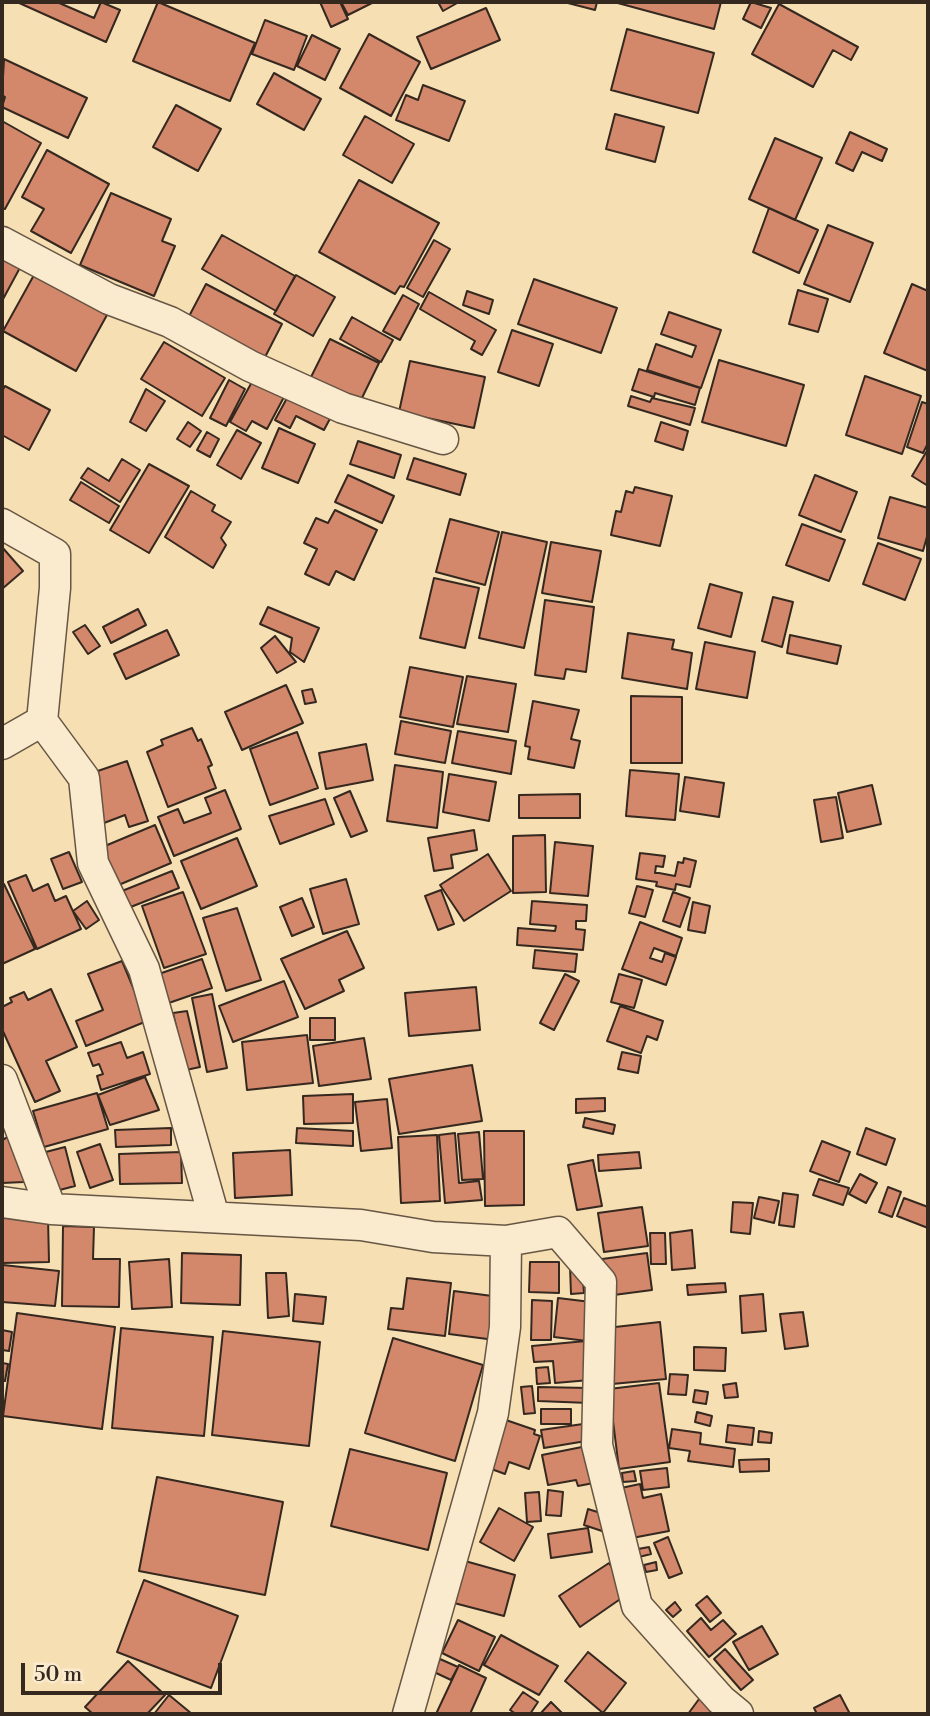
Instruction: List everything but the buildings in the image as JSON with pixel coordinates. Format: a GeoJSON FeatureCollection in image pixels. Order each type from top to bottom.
{"type":"FeatureCollection","features":[{"type":"Feature","properties":{"kind":"street"},"geometry":{"type":"LineString","coordinates":[[2,242],[108,299],[170,322],[250,366],[343,408],[443,439]]}},
{"type":"Feature","properties":{"kind":"street"},"geometry":{"type":"LineString","coordinates":[[2,524],[55,554],[55,588],[42,721],[84,778],[93,863],[144,969],[214,1217]]}},
{"type":"Feature","properties":{"kind":"street"},"geometry":{"type":"LineString","coordinates":[[2,744],[42,721]]}},
{"type":"Feature","properties":{"kind":"street"},"geometry":{"type":"LineString","coordinates":[[2,1080],[51,1209]]}},
{"type":"Feature","properties":{"kind":"street"},"geometry":{"type":"LineString","coordinates":[[2,1202],[51,1209],[361,1225],[433,1237],[506,1241],[558,1232],[601,1282],[597,1445],[638,1605],[721,1700],[738,1714]]}},
{"type":"Feature","properties":{"kind":"street"},"geometry":{"type":"LineString","coordinates":[[408,1714],[493,1413],[505,1327],[506,1241]]}}]}
